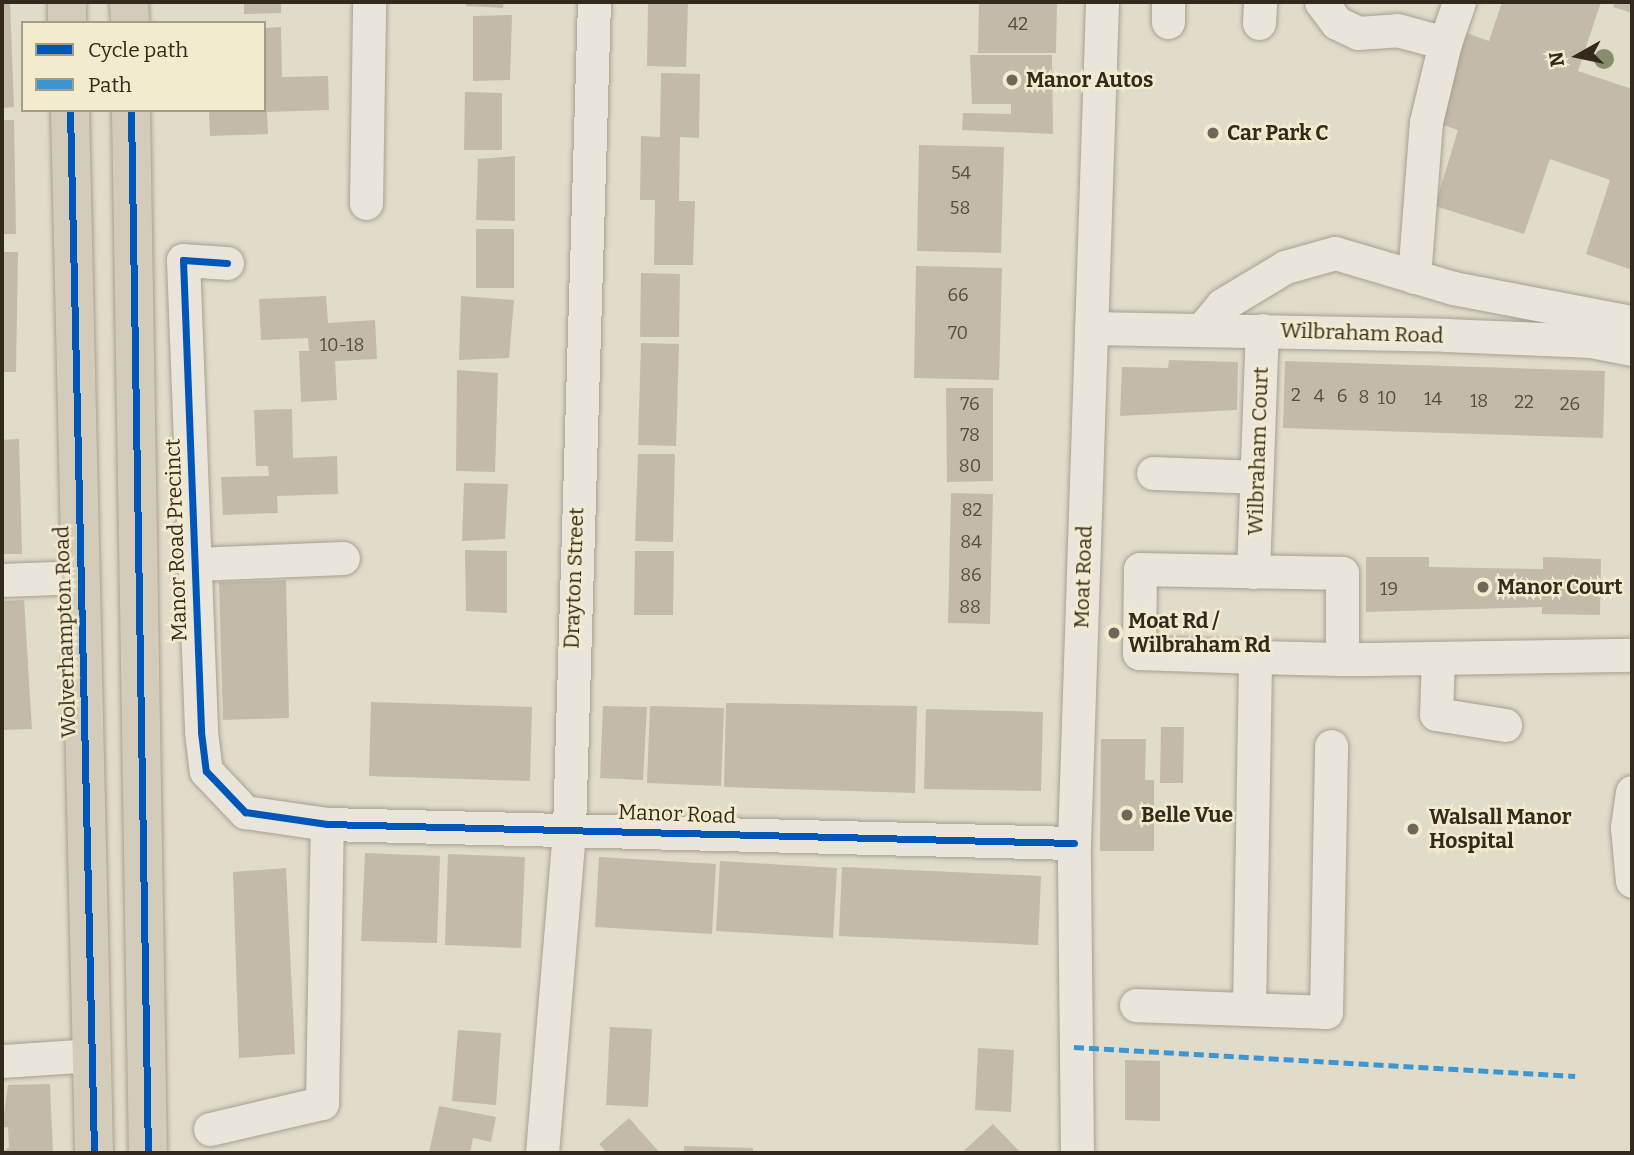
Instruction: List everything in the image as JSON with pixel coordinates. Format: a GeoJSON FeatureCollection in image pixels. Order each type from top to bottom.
{"type":"FeatureCollection","features":[{"type":"Feature","properties":{"kind":"highway"},"geometry":{"type":"LineString","coordinates":[[67,2],[67,21]]}},
{"type":"Feature","properties":{"kind":"highway"},"geometry":{"type":"LineString","coordinates":[[129,2],[130,21]]}},
{"type":"Feature","properties":{"kind":"highway","name":"Wolverhampton Road"},"geometry":{"type":"LineString","coordinates":[[70,112],[94,1153]]}},
{"type":"Feature","properties":{"kind":"highway"},"geometry":{"type":"LineString","coordinates":[[131,112],[148,1153]]}},
{"type":"Feature","properties":{"kind":"street"},"geometry":{"type":"LineString","coordinates":[[366,204],[369,2]]}},
{"type":"Feature","properties":{"kind":"street","name":"Drayton Street"},"geometry":{"type":"LineString","coordinates":[[542,1153],[569,829],[594,2]]}},
{"type":"Feature","properties":{"kind":"street","name":"Moat Road"},"geometry":{"type":"LineString","coordinates":[[1077,1153],[1074,843],[1101,2]]}},
{"type":"Feature","properties":{"kind":"street"},"geometry":{"type":"LineString","coordinates":[[1321,2],[1337,23],[1358,33],[1397,30],[1445,43]]}},
{"type":"Feature","properties":{"kind":"street"},"geometry":{"type":"LineString","coordinates":[[1414,278],[1426,122],[1445,43],[1459,2]]}},
{"type":"Feature","properties":{"kind":"street"},"geometry":{"type":"LineString","coordinates":[[1202,329],[1222,305],[1309,255],[1365,259],[1414,278],[1453,288],[1632,322]]}},
{"type":"Feature","properties":{"kind":"street","name":"Manor Road Precinct"},"geometry":{"type":"LineString","coordinates":[[227,262],[183,260],[206,771],[245,812],[279,821]]}},
{"type":"Feature","properties":{"kind":"street"},"geometry":{"type":"LineString","coordinates":[[1446,335],[1453,288]]}},
{"type":"Feature","properties":{"kind":"street","name":"Wilbraham Road"},"geometry":{"type":"LineString","coordinates":[[1091,328],[1446,335],[1591,341],[1632,349]]}},
{"type":"Feature","properties":{"kind":"street","name":"Wilbraham Court"},"geometry":{"type":"LineString","coordinates":[[1253,572],[1262,330]]}},
{"type":"Feature","properties":{"kind":"street"},"geometry":{"type":"LineString","coordinates":[[1153,474],[1256,477]]}},
{"type":"Feature","properties":{"kind":"street","name":"Manor Road Precinct"},"geometry":{"type":"LineString","coordinates":[[195,564],[343,558]]}},
{"type":"Feature","properties":{"kind":"street"},"geometry":{"type":"LineString","coordinates":[[1342,659],[1342,573],[1140,569],[1139,653],[1342,659],[1632,655]]}},
{"type":"Feature","properties":{"kind":"street"},"geometry":{"type":"LineString","coordinates":[[2,580],[81,577]]}},
{"type":"Feature","properties":{"kind":"street"},"geometry":{"type":"LineString","coordinates":[[1249,1007],[1255,657]]}},
{"type":"Feature","properties":{"kind":"street"},"geometry":{"type":"LineString","coordinates":[[1422,696],[1430,658]]}},
{"type":"Feature","properties":{"kind":"street"},"geometry":{"type":"LineString","coordinates":[[1430,658],[1436,714],[1505,725]]}},
{"type":"Feature","properties":{"kind":"street"},"geometry":{"type":"LineString","coordinates":[[1136,1005],[1249,1007],[1326,1012],[1331,746]]}},
{"type":"Feature","properties":{"kind":"street"},"geometry":{"type":"LineString","coordinates":[[1632,792],[1627,828],[1632,881]]}},
{"type":"Feature","properties":{"kind":"street","name":"Manor Road"},"geometry":{"type":"LineString","coordinates":[[279,821],[1074,843]]}},
{"type":"Feature","properties":{"kind":"street"},"geometry":{"type":"LineString","coordinates":[[210,1129],[322,1103],[327,824]]}},
{"type":"Feature","properties":{"kind":"street"},"geometry":{"type":"LineString","coordinates":[[2,1061],[92,1055]]}},
{"type":"Feature","properties":{"kind":"building"},"geometry":{"type":"Polygon","coordinates":[[[2,2],[10,2],[14,107],[2,108],[2,2]]]}},
{"type":"Feature","properties":{"kind":"building"},"geometry":{"type":"Polygon","coordinates":[[[244,2],[281,2],[281,13],[244,14],[244,2]]]}},
{"type":"Feature","properties":{"kind":"building"},"geometry":{"type":"Polygon","coordinates":[[[466,2],[504,2],[503,8],[466,6],[466,2]]]}},
{"type":"Feature","properties":{"kind":"building"},"geometry":{"type":"Polygon","coordinates":[[[648,2],[688,3],[686,67],[647,66],[648,2]]]}},
{"type":"Feature","properties":{"kind":"building"},"geometry":{"type":"Polygon","coordinates":[[[979,2],[1057,2],[1056,53],[978,53],[979,2]]]}},
{"type":"Feature","properties":{"kind":"building"},"geometry":{"type":"Polygon","coordinates":[[[1502,2],[1601,2],[1578,71],[1632,89],[1632,270],[1586,254],[1610,180],[1550,159],[1524,234],[1435,206],[1458,130],[1422,118],[1452,28],[1489,41],[1502,2]]]}},
{"type":"Feature","properties":{"kind":"building"},"geometry":{"type":"Polygon","coordinates":[[[1615,2],[1632,2],[1632,13],[1613,7],[1615,2]]]}},
{"type":"Feature","properties":{"kind":"building"},"geometry":{"type":"Polygon","coordinates":[[[512,15],[510,80],[473,81],[473,16],[512,15]]]}},
{"type":"Feature","properties":{"kind":"building"},"geometry":{"type":"Polygon","coordinates":[[[281,27],[282,77],[328,76],[329,110],[267,112],[268,134],[210,136],[209,112],[266,112],[266,28],[281,27]]]}},
{"type":"Feature","properties":{"kind":"building","name":"Manor Autos"},"geometry":{"type":"Polygon","coordinates":[[[970,55],[1052,55],[1053,134],[962,130],[963,113],[1011,114],[1011,104],[972,104],[970,55]]]}},
{"type":"Feature","properties":{"kind":"building"},"geometry":{"type":"Polygon","coordinates":[[[661,73],[700,74],[699,138],[680,137],[679,201],[695,201],[693,265],[654,265],[655,200],[640,200],[641,136],[660,137],[661,73]]]}},
{"type":"Feature","properties":{"kind":"building"},"geometry":{"type":"Polygon","coordinates":[[[465,92],[502,93],[502,150],[464,150],[465,92]]]}},
{"type":"Feature","properties":{"kind":"building"},"geometry":{"type":"Polygon","coordinates":[[[2,120],[14,120],[16,234],[2,234],[2,120]]]}},
{"type":"Feature","properties":{"kind":"building"},"geometry":{"type":"Polygon","coordinates":[[[919,145],[1004,147],[1001,253],[917,251],[919,145]]]}},
{"type":"Feature","properties":{"kind":"building"},"geometry":{"type":"Polygon","coordinates":[[[515,156],[515,221],[476,220],[478,159],[515,156]]]}},
{"type":"Feature","properties":{"kind":"building"},"geometry":{"type":"Polygon","coordinates":[[[476,229],[514,229],[514,288],[476,288],[476,229]]]}},
{"type":"Feature","properties":{"kind":"building"},"geometry":{"type":"Polygon","coordinates":[[[2,252],[18,252],[16,372],[2,372],[2,252]]]}},
{"type":"Feature","properties":{"kind":"building"},"geometry":{"type":"Polygon","coordinates":[[[916,266],[1002,268],[999,380],[914,378],[916,266]]]}},
{"type":"Feature","properties":{"kind":"building"},"geometry":{"type":"Polygon","coordinates":[[[641,273],[680,274],[679,337],[640,337],[641,273]]]}},
{"type":"Feature","properties":{"kind":"building"},"geometry":{"type":"Polygon","coordinates":[[[326,296],[328,323],[375,320],[377,359],[335,361],[337,400],[301,402],[299,351],[309,351],[308,338],[261,340],[259,299],[326,296]]]}},
{"type":"Feature","properties":{"kind":"building"},"geometry":{"type":"Polygon","coordinates":[[[461,296],[514,300],[509,358],[459,360],[461,296]]]}},
{"type":"Feature","properties":{"kind":"building"},"geometry":{"type":"Polygon","coordinates":[[[641,343],[679,344],[676,446],[638,445],[641,343]]]}},
{"type":"Feature","properties":{"kind":"building"},"geometry":{"type":"Polygon","coordinates":[[[1169,360],[1238,362],[1237,410],[1120,416],[1122,367],[1168,368],[1169,360]]]}},
{"type":"Feature","properties":{"kind":"building"},"geometry":{"type":"Polygon","coordinates":[[[1285,361],[1605,371],[1603,438],[1283,428],[1285,361]]]}},
{"type":"Feature","properties":{"kind":"building"},"geometry":{"type":"Polygon","coordinates":[[[457,370],[498,373],[495,472],[456,471],[457,370]]]}},
{"type":"Feature","properties":{"kind":"building"},"geometry":{"type":"Polygon","coordinates":[[[946,388],[993,388],[993,481],[947,482],[946,388]]]}},
{"type":"Feature","properties":{"kind":"building"},"geometry":{"type":"Polygon","coordinates":[[[292,409],[293,458],[337,456],[338,494],[277,496],[278,513],[223,515],[221,477],[269,476],[268,466],[256,466],[254,410],[292,409]]]}},
{"type":"Feature","properties":{"kind":"building"},"geometry":{"type":"Polygon","coordinates":[[[19,439],[22,554],[2,554],[2,440],[19,439]]]}},
{"type":"Feature","properties":{"kind":"building"},"geometry":{"type":"Polygon","coordinates":[[[638,454],[675,454],[673,542],[635,541],[638,454]]]}},
{"type":"Feature","properties":{"kind":"building"},"geometry":{"type":"Polygon","coordinates":[[[464,483],[508,484],[505,539],[462,541],[464,483]]]}},
{"type":"Feature","properties":{"kind":"building"},"geometry":{"type":"Polygon","coordinates":[[[951,493],[993,494],[990,624],[948,623],[951,493]]]}},
{"type":"Feature","properties":{"kind":"building"},"geometry":{"type":"Polygon","coordinates":[[[465,550],[507,551],[507,613],[466,611],[465,550]]]}},
{"type":"Feature","properties":{"kind":"building"},"geometry":{"type":"Polygon","coordinates":[[[635,551],[674,551],[673,615],[634,615],[635,551]]]}},
{"type":"Feature","properties":{"kind":"building","name":"Manor Court"},"geometry":{"type":"Polygon","coordinates":[[[1366,557],[1429,557],[1429,567],[1543,569],[1543,557],[1601,559],[1600,615],[1542,614],[1542,607],[1366,612],[1366,557]]]}},
{"type":"Feature","properties":{"kind":"building"},"geometry":{"type":"Polygon","coordinates":[[[286,580],[289,718],[223,720],[219,582],[286,580]]]}},
{"type":"Feature","properties":{"kind":"building"},"geometry":{"type":"Polygon","coordinates":[[[24,600],[32,729],[2,730],[2,601],[24,600]]]}},
{"type":"Feature","properties":{"kind":"building"},"geometry":{"type":"Polygon","coordinates":[[[371,702],[532,707],[530,781],[369,776],[371,702]]]}},
{"type":"Feature","properties":{"kind":"building"},"geometry":{"type":"Polygon","coordinates":[[[726,703],[917,706],[915,793],[724,787],[726,703]]]}},
{"type":"Feature","properties":{"kind":"building"},"geometry":{"type":"Polygon","coordinates":[[[603,706],[647,707],[643,780],[600,778],[603,706]]]}},
{"type":"Feature","properties":{"kind":"building"},"geometry":{"type":"Polygon","coordinates":[[[650,706],[724,708],[721,786],[647,783],[650,706]]]}},
{"type":"Feature","properties":{"kind":"building"},"geometry":{"type":"Polygon","coordinates":[[[926,709],[1043,712],[1041,791],[924,789],[926,709]]]}},
{"type":"Feature","properties":{"kind":"building"},"geometry":{"type":"Polygon","coordinates":[[[1161,727],[1184,727],[1183,783],[1160,783],[1161,727]]]}},
{"type":"Feature","properties":{"kind":"building","name":"Belle Vue"},"geometry":{"type":"Polygon","coordinates":[[[1101,739],[1146,739],[1145,780],[1154,780],[1154,851],[1100,851],[1101,739]]]}},
{"type":"Feature","properties":{"kind":"building"},"geometry":{"type":"Polygon","coordinates":[[[365,853],[440,856],[437,943],[361,941],[365,853]]]}},
{"type":"Feature","properties":{"kind":"building"},"geometry":{"type":"Polygon","coordinates":[[[448,854],[525,857],[521,948],[445,945],[448,854]]]}},
{"type":"Feature","properties":{"kind":"building"},"geometry":{"type":"Polygon","coordinates":[[[599,857],[716,864],[712,934],[595,927],[599,857]]]}},
{"type":"Feature","properties":{"kind":"building"},"geometry":{"type":"Polygon","coordinates":[[[720,861],[837,868],[833,938],[716,931],[720,861]]]}},
{"type":"Feature","properties":{"kind":"building"},"geometry":{"type":"Polygon","coordinates":[[[842,867],[1041,876],[1038,945],[839,936],[842,867]]]}},
{"type":"Feature","properties":{"kind":"building"},"geometry":{"type":"Polygon","coordinates":[[[286,868],[295,1054],[239,1058],[233,872],[286,868]]]}},
{"type":"Feature","properties":{"kind":"building"},"geometry":{"type":"Polygon","coordinates":[[[610,1027],[652,1029],[648,1107],[606,1105],[610,1027]]]}},
{"type":"Feature","properties":{"kind":"building"},"geometry":{"type":"Polygon","coordinates":[[[458,1030],[501,1033],[496,1105],[452,1101],[458,1030]]]}},
{"type":"Feature","properties":{"kind":"building"},"geometry":{"type":"Polygon","coordinates":[[[978,1048],[1014,1050],[1011,1112],[975,1110],[978,1048]]]}},
{"type":"Feature","properties":{"kind":"building"},"geometry":{"type":"Polygon","coordinates":[[[1125,1060],[1160,1061],[1160,1121],[1125,1120],[1125,1060]]]}},
{"type":"Feature","properties":{"kind":"building"},"geometry":{"type":"Polygon","coordinates":[[[50,1084],[53,1153],[2,1153],[9,1147],[8,1127],[2,1128],[8,1085],[50,1084]]]}},
{"type":"Feature","properties":{"kind":"building"},"geometry":{"type":"Polygon","coordinates":[[[439,1106],[496,1117],[491,1142],[473,1138],[470,1153],[429,1153],[439,1106]]]}},
{"type":"Feature","properties":{"kind":"building"},"geometry":{"type":"Polygon","coordinates":[[[629,1118],[660,1153],[607,1153],[599,1144],[629,1118]]]}},
{"type":"Feature","properties":{"kind":"building"},"geometry":{"type":"Polygon","coordinates":[[[993,1124],[1021,1153],[961,1153],[968,1147],[993,1124]]]}},
{"type":"Feature","properties":{"kind":"building"},"geometry":{"type":"Polygon","coordinates":[[[684,1146],[753,1148],[753,1153],[684,1153],[684,1146]]]}},
{"type":"Feature","properties":{"kind":"marked path"},"geometry":{"type":"LineString","coordinates":[[1074,1047],[1575,1076]]}},
{"type":"Feature","properties":{"kind":"cycle path"},"geometry":{"type":"LineString","coordinates":[[70,112],[94,1153]]}},
{"type":"Feature","properties":{"kind":"cycle path"},"geometry":{"type":"LineString","coordinates":[[131,112],[148,1153]]}},
{"type":"Feature","properties":{"kind":"cycle path"},"geometry":{"type":"LineString","coordinates":[[227,263],[183,260],[201,732],[206,771],[245,812],[327,824],[1074,843]]}},
{"type":"Feature","properties":{"kind":"place","name":"Manor Autos"},"geometry":{"type":"Point","coordinates":[1012,80]}},
{"type":"Feature","properties":{"kind":"place","name":"Car Park C"},"geometry":{"type":"Point","coordinates":[1213,133]}},
{"type":"Feature","properties":{"kind":"place","name":"Manor Court"},"geometry":{"type":"Point","coordinates":[1483,587]}},
{"type":"Feature","properties":{"kind":"place","name":"Moat Rd / Wilbraham Rd"},"geometry":{"type":"Point","coordinates":[1114,633]}},
{"type":"Feature","properties":{"kind":"place","name":"Belle Vue"},"geometry":{"type":"Point","coordinates":[1127,815]}},
{"type":"Feature","properties":{"kind":"place","name":"Walsall Manor Hospital"},"geometry":{"type":"Point","coordinates":[1413,829]}}]}
